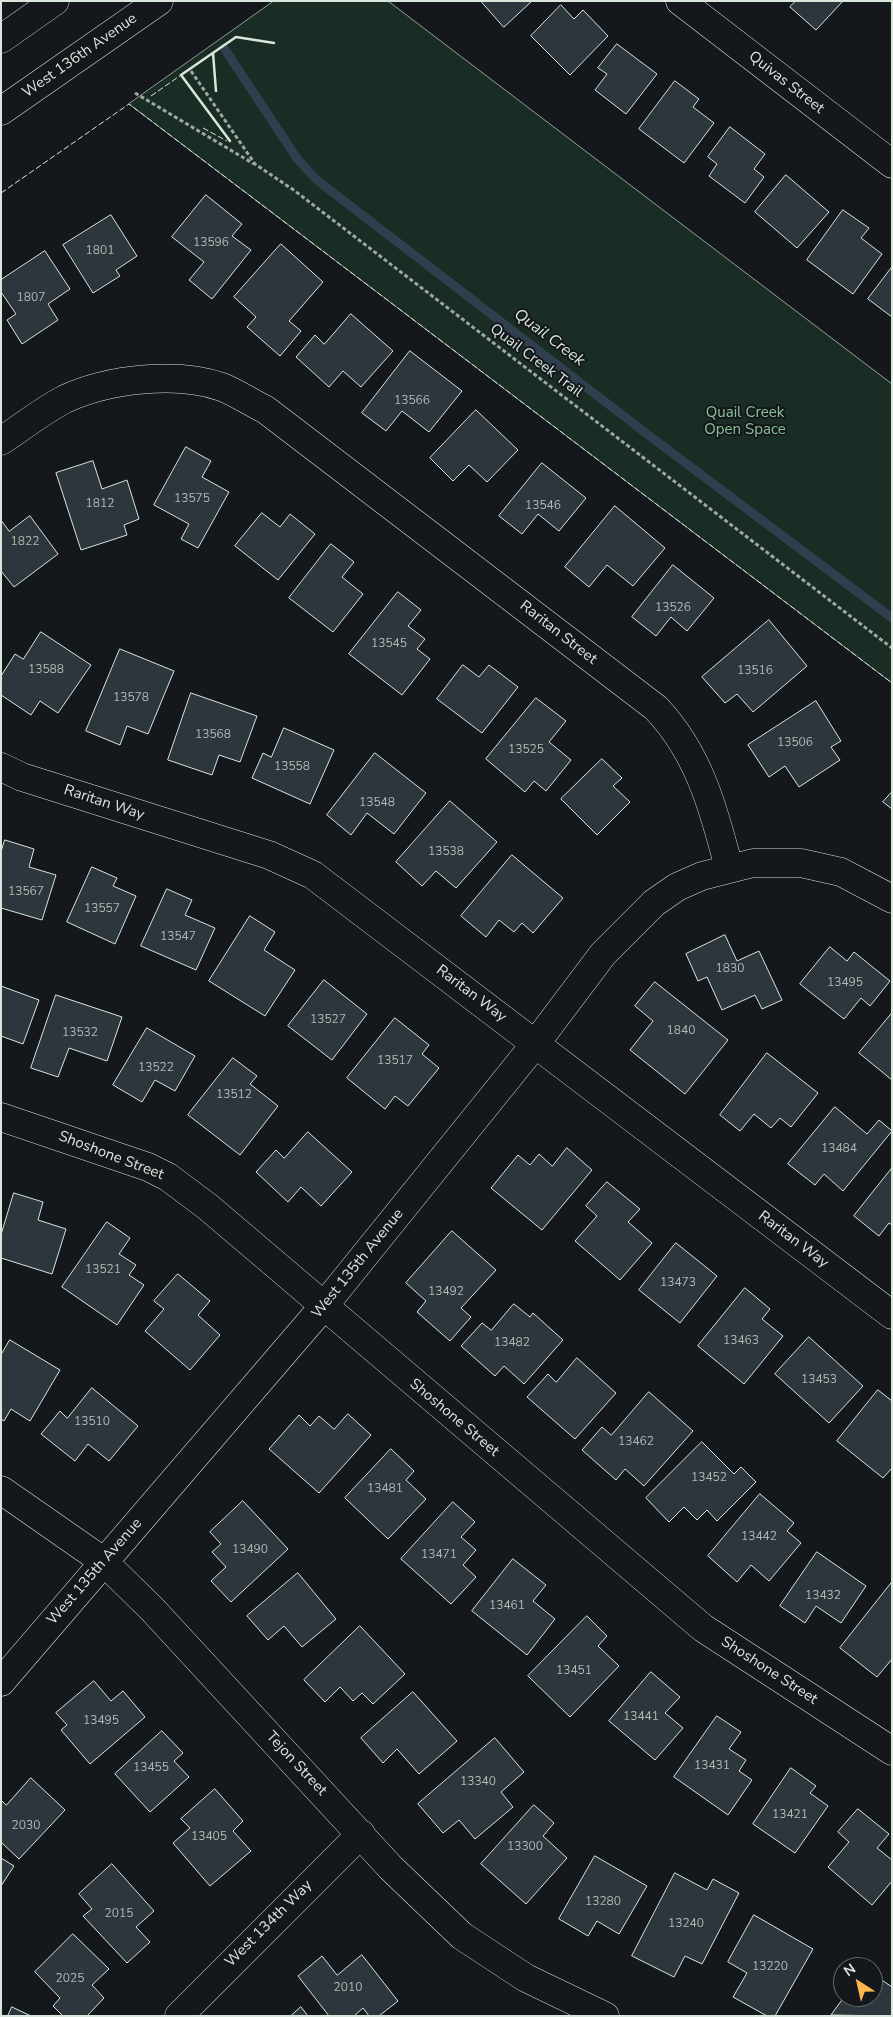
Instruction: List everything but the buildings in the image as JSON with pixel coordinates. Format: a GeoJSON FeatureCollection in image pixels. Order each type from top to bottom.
{"type":"FeatureCollection","features":[{"type":"Feature","properties":{"kind":"street"},"geometry":{"type":"LineString","coordinates":[[1,39],[56,1]]}},
{"type":"Feature","properties":{"kind":"street","name":"West 136th Avenue"},"geometry":{"type":"LineString","coordinates":[[1,112],[159,1]]}},
{"type":"Feature","properties":{"kind":"street","name":"Quivas Street"},"geometry":{"type":"LineString","coordinates":[[689,4],[892,164]]}},
{"type":"Feature","properties":{"kind":"street","name":"Raritan Street"},"geometry":{"type":"LineString","coordinates":[[1,441],[57,404],[91,389],[167,378],[198,381],[223,388],[266,410],[656,708],[673,726],[690,753],[713,806],[729,868]]}},
{"type":"Feature","properties":{"kind":"street","name":"Raritan Way"},"geometry":{"type":"LineString","coordinates":[[1,767],[22,776],[269,855],[314,875],[892,1315]]}},
{"type":"Feature","properties":{"kind":"street"},"geometry":{"type":"LineString","coordinates":[[729,868],[753,864],[801,863],[841,872],[892,899]]}},
{"type":"Feature","properties":{"kind":"street","name":"West 135th Avenue"},"geometry":{"type":"LineString","coordinates":[[1,1682],[323,1307],[536,1043],[603,954],[633,922],[654,903],[677,887],[729,868]]}},
{"type":"Feature","properties":{"kind":"street","name":"Shoshone Street"},"geometry":{"type":"LineString","coordinates":[[1,1117],[148,1167],[168,1177],[208,1207],[323,1307],[703,1628],[892,1751]]}},
{"type":"Feature","properties":{"kind":"street","name":"Tejon Street"},"geometry":{"type":"LineString","coordinates":[[1,1490],[103,1561],[152,1609],[391,1868],[462,1936],[526,1978],[605,2016]]}},
{"type":"Feature","properties":{"kind":"street","name":"West 134th Way"},"geometry":{"type":"LineString","coordinates":[[180,2016],[361,1834]]}},
{"type":"Feature","properties":{"kind":"path","name":"Quail Creek Trail"},"geometry":{"type":"LineString","coordinates":[[191,71],[254,164],[303,197],[892,648]]}},
{"type":"Feature","properties":{"kind":"path"},"geometry":{"type":"LineString","coordinates":[[135,93],[254,164]]}},
{"type":"Feature","properties":{"kind":"green space","name":"Quail Creek Open Space"},"geometry":{"type":"Polygon","coordinates":[[[274,1],[388,1],[892,384],[892,683],[129,104],[274,1]]]}},
{"type":"Feature","properties":{"kind":"waterway","name":"Quail Creek"},"geometry":{"type":"LineString","coordinates":[[224,48],[298,160],[318,181],[647,434],[892,618]]}},
{"type":"Feature","properties":{"kind":"fence"},"geometry":{"type":"LineString","coordinates":[[151,96],[181,75]]}},
{"type":"Feature","properties":{"kind":"fence"},"geometry":{"type":"LineString","coordinates":[[1,193],[129,104],[892,683]]}},
{"type":"Feature","properties":{"kind":"fence"},"geometry":{"type":"LineString","coordinates":[[203,128],[227,141]]}},
{"type":"Feature","properties":{"kind":"wall"},"geometry":{"type":"LineString","coordinates":[[230,141],[181,75],[236,37],[274,43]]}},
{"type":"Feature","properties":{"kind":"wall"},"geometry":{"type":"LineString","coordinates":[[213,53],[216,91]]}}]}
